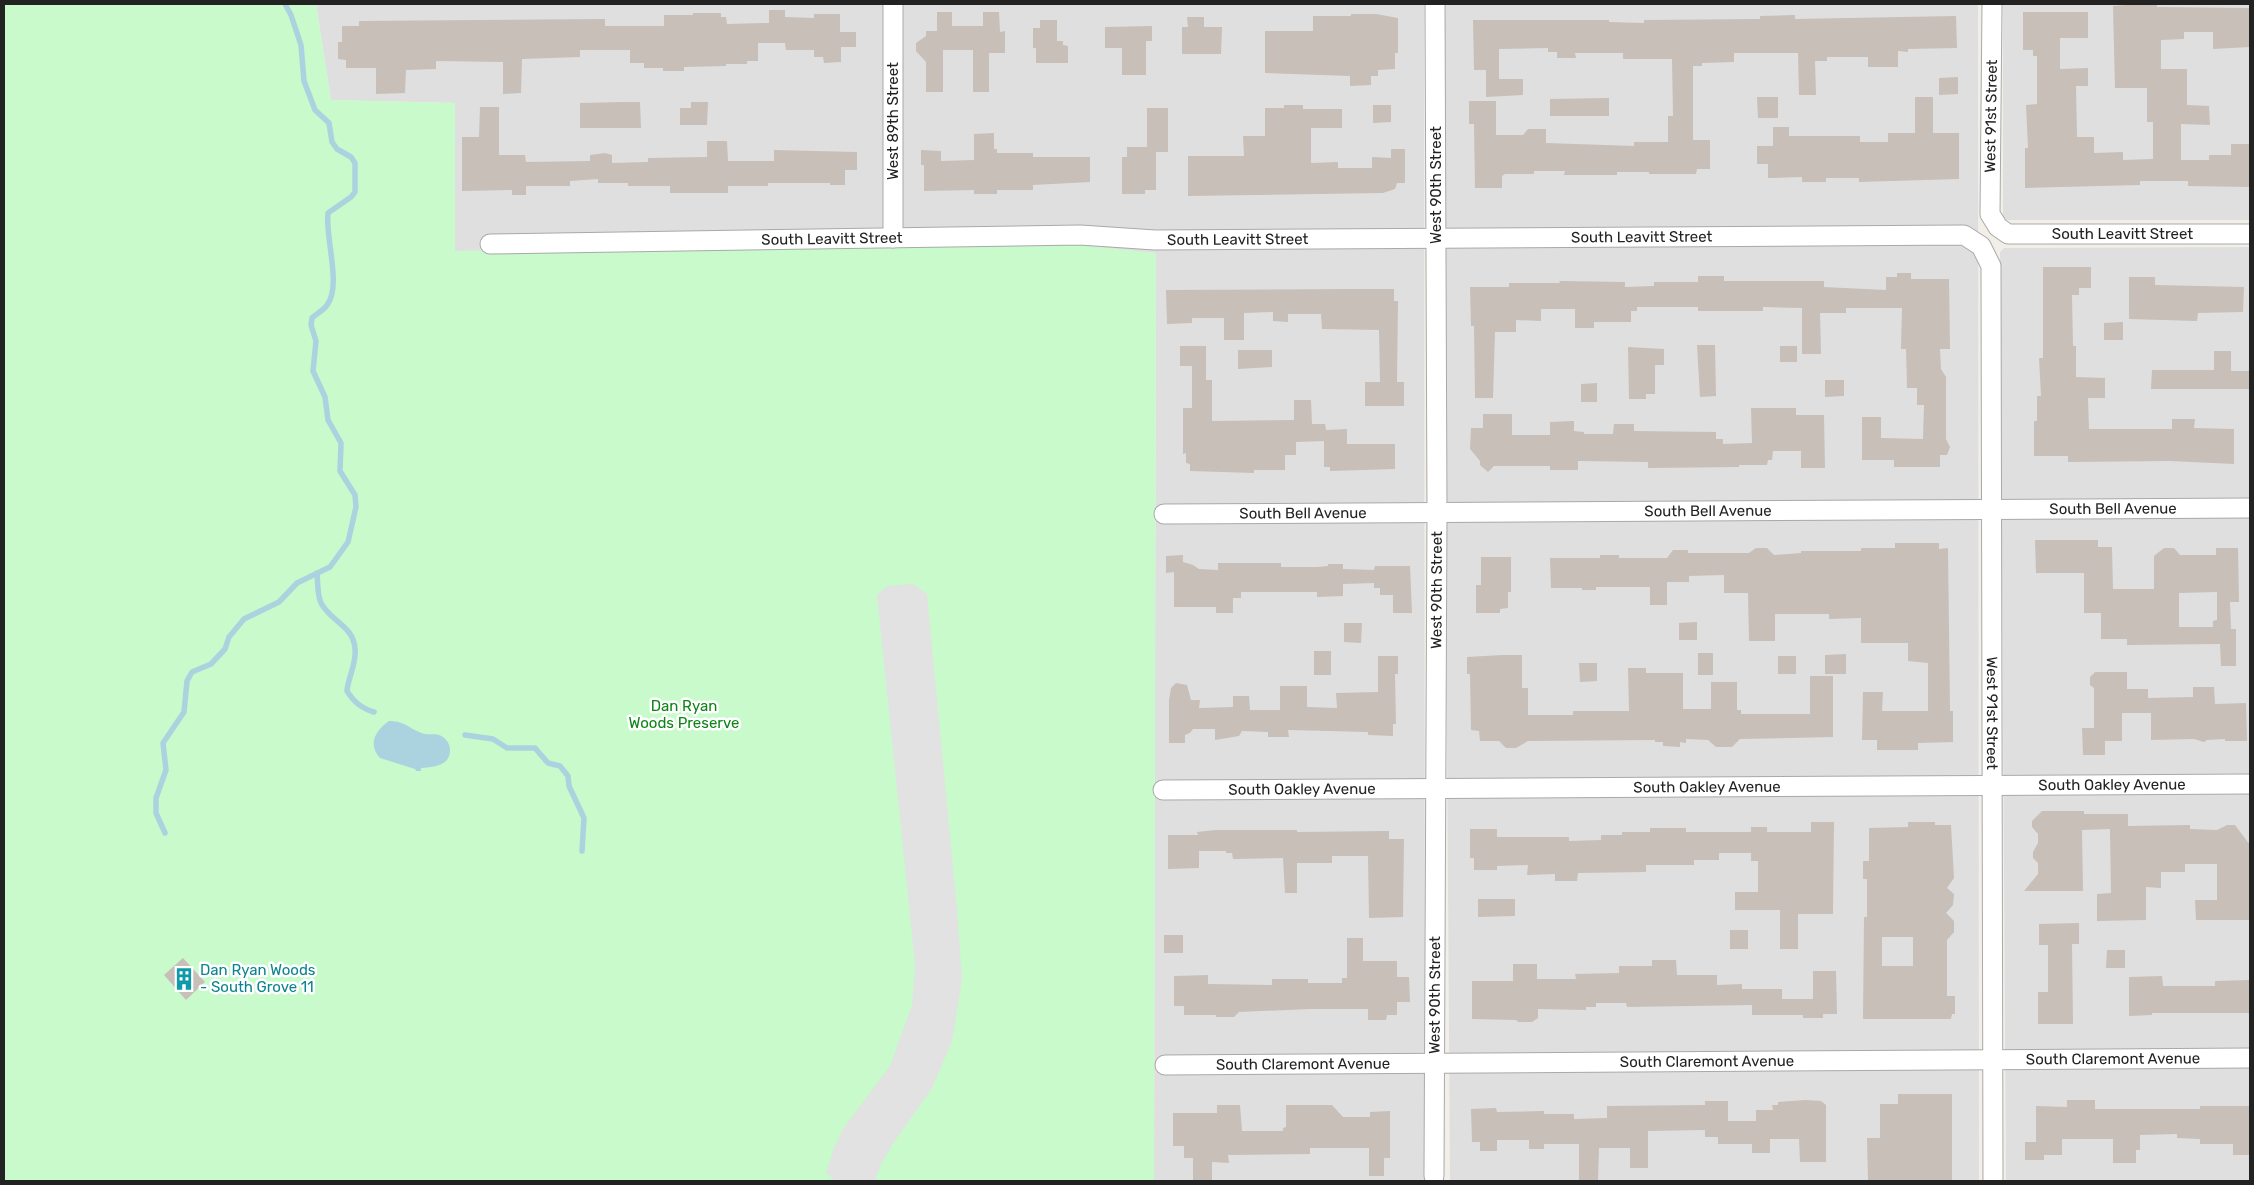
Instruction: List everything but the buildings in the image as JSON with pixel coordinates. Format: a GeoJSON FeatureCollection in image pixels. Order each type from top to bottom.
{"type":"FeatureCollection","features":[{"type":"Feature","properties":{"kind":"street","name":"West 89th Street"},"geometry":{"type":"LineString","coordinates":[[893,4],[894,238]]}},
{"type":"Feature","properties":{"kind":"street","name":"West 90th Street"},"geometry":{"type":"LineString","coordinates":[[1434,1176],[1437,512],[1435,4]]}},
{"type":"Feature","properties":{"kind":"street","name":"West 91st Street"},"geometry":{"type":"LineString","coordinates":[[1992,4],[1990,214],[1998,227]]}},
{"type":"Feature","properties":{"kind":"street","name":"South Leavitt Street"},"geometry":{"type":"LineString","coordinates":[[1998,227],[2008,234],[2250,234]]}},
{"type":"Feature","properties":{"kind":"street","name":"South Leavitt Street"},"geometry":{"type":"LineString","coordinates":[[490,244],[1080,236],[1155,240],[1964,235],[1981,246]]}},
{"type":"Feature","properties":{"kind":"street","name":"West 91st Street"},"geometry":{"type":"LineString","coordinates":[[1981,246],[1991,266],[1993,1181]]}},
{"type":"Feature","properties":{"kind":"street","name":"South Bell Avenue"},"geometry":{"type":"LineString","coordinates":[[1164,514],[2250,508]]}},
{"type":"Feature","properties":{"kind":"street","name":"South Oakley Avenue"},"geometry":{"type":"LineString","coordinates":[[1163,790],[2250,784]]}},
{"type":"Feature","properties":{"kind":"street","name":"South Claremont Avenue"},"geometry":{"type":"LineString","coordinates":[[1165,1065],[2250,1058]]}},
{"type":"Feature","properties":{"kind":"shaded area"},"geometry":{"type":"Polygon","coordinates":[[[316,4],[1424,4],[1425,1181],[1154,1181],[1156,253],[905,246],[454,251],[455,103],[331,100],[316,4]]]}},
{"type":"Feature","properties":{"kind":"shaded area"},"geometry":{"type":"Polygon","coordinates":[[[1442,4],[1978,4],[1979,1181],[1450,1181],[1442,4]]]}},
{"type":"Feature","properties":{"kind":"shaded area"},"geometry":{"type":"Polygon","coordinates":[[[2003,4],[2250,4],[2250,220],[2003,220],[2003,4]]]}},
{"type":"Feature","properties":{"kind":"shaded area"},"geometry":{"type":"Polygon","coordinates":[[[2250,247],[2250,1181],[2006,1181],[2000,252],[2004,248],[2250,247]]]}},
{"type":"Feature","properties":{"kind":"shaded area"},"geometry":{"type":"Polygon","coordinates":[[[913,584],[927,594],[962,979],[952,1041],[932,1088],[892,1145],[880,1166],[875,1181],[836,1181],[826,1173],[834,1148],[843,1129],[890,1066],[912,1005],[915,964],[877,595],[887,586],[913,584]]]}},
{"type":"Feature","properties":{"kind":"green space","name":"Dan Ryan Woods Preserve"},"geometry":{"type":"Polygon","coordinates":[[[4,4],[316,4],[331,100],[455,103],[455,251],[1081,245],[1156,253],[1154,1181],[4,1181],[4,4]]]}},
{"type":"Feature","properties":{"kind":"water"},"geometry":{"type":"Polygon","coordinates":[[[389,721],[400,722],[425,734],[443,737],[450,746],[447,759],[440,765],[421,768],[421,771],[416,771],[415,769],[380,758],[374,748],[375,738],[380,729],[389,721]]]}},
{"type":"Feature","properties":{"kind":"waterway"},"geometry":{"type":"LineString","coordinates":[[165,833],[156,813],[156,798],[166,770],[163,743],[184,712],[187,681],[192,672],[211,664],[225,649],[229,637],[244,619],[279,602],[297,583],[330,567],[348,542],[356,507],[355,495],[340,471],[341,443],[328,420],[325,397],[313,371],[316,341],[311,325],[312,318],[327,305],[333,286],[328,213],[355,192],[355,163],[351,157],[337,149],[332,142],[329,123],[315,110],[304,81],[301,45],[291,15],[285,4]]}},
{"type":"Feature","properties":{"kind":"waterway"},"geometry":{"type":"LineString","coordinates":[[317,573],[318,592],[321,603],[330,615],[346,629],[354,641],[355,660],[347,691],[358,704],[374,712]]}},
{"type":"Feature","properties":{"kind":"waterway"},"geometry":{"type":"LineString","coordinates":[[465,735],[493,739],[507,748],[535,748],[548,763],[560,766],[568,776],[569,786],[584,818],[582,851]]}},
{"type":"Feature","properties":{"kind":"place","name":"Dan Ryan Woods - South Grove 11"},"geometry":{"type":"Point","coordinates":[184,979]}}]}
